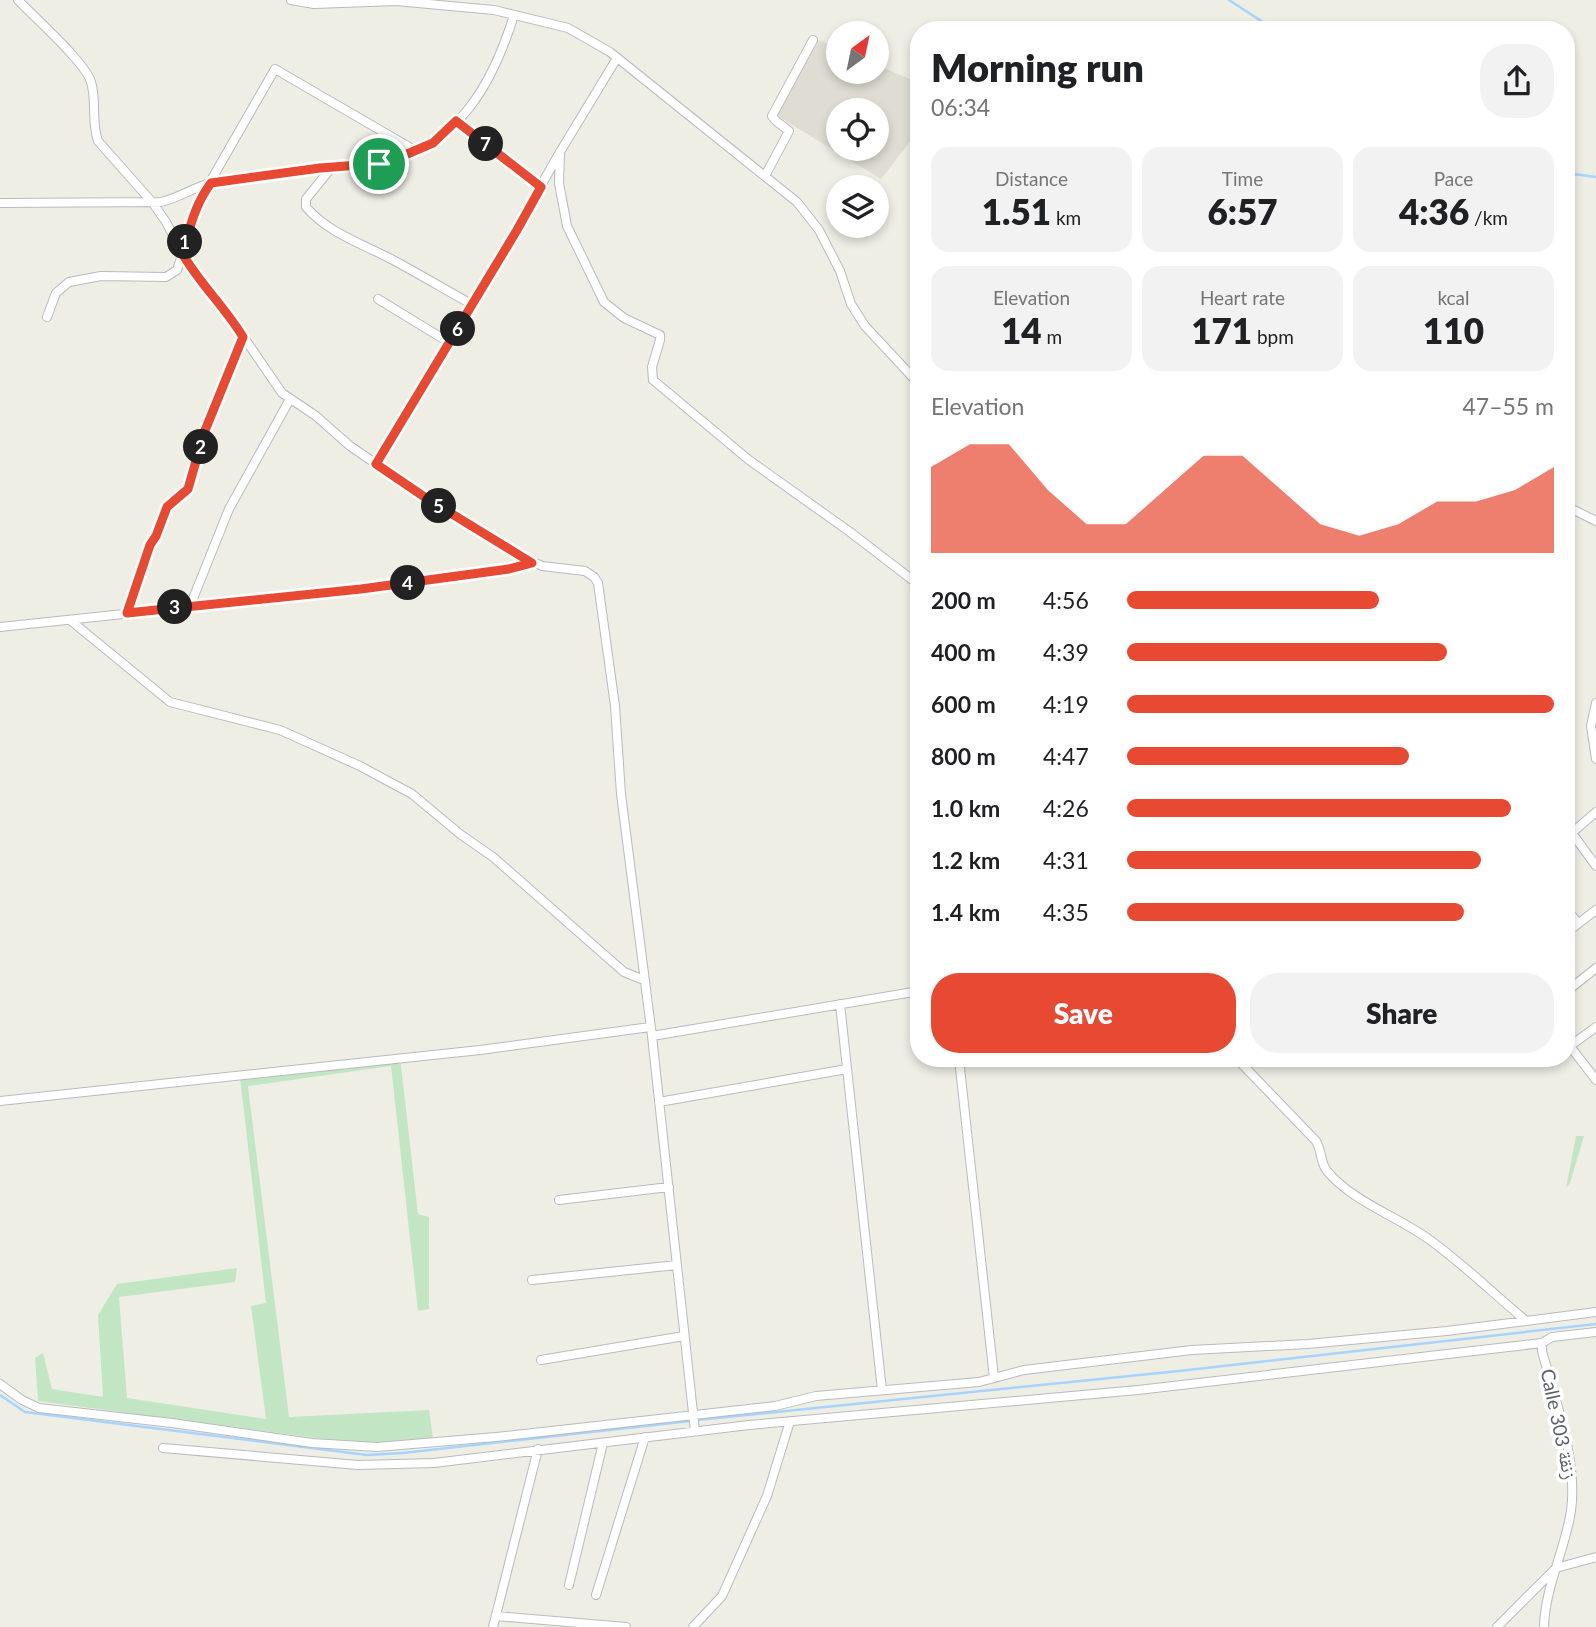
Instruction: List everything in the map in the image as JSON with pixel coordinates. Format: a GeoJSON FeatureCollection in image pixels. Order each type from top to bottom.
{"type":"FeatureCollection","features":[{"type":"Feature","properties":{"kind":"street"},"geometry":{"type":"LineString","coordinates":[[18,0],[88,75],[94,98],[95,132],[104,151],[152,202],[192,271],[222,304],[272,380],[290,399],[316,416],[350,446],[426,498],[532,563],[555,569],[585,571],[594,577],[599,589],[615,706],[621,794],[695,1422]]}},
{"type":"Feature","properties":{"kind":"street"},"geometry":{"type":"LineString","coordinates":[[291,0],[396,1],[463,6],[568,27],[617,58],[789,194],[806,213],[832,254],[851,304],[865,326],[910,374]]}},
{"type":"Feature","properties":{"kind":"street"},"geometry":{"type":"LineString","coordinates":[[0,202],[152,202],[178,197],[211,183],[332,167],[379,164],[416,151],[433,143],[486,86],[514,15]]}},
{"type":"Feature","properties":{"kind":"street"},"geometry":{"type":"LineString","coordinates":[[765,176],[789,131],[773,118],[773,113],[813,40]]}},
{"type":"Feature","properties":{"kind":"street"},"geometry":{"type":"LineString","coordinates":[[376,464],[473,305],[617,58]]}},
{"type":"Feature","properties":{"kind":"street"},"geometry":{"type":"LineString","coordinates":[[47,317],[56,293],[69,282],[101,276],[166,277],[177,270],[196,209],[275,69],[416,151]]}},
{"type":"Feature","properties":{"kind":"street"},"geometry":{"type":"LineString","coordinates":[[456,121],[541,187]]}},
{"type":"Feature","properties":{"kind":"street"},"geometry":{"type":"LineString","coordinates":[[560,152],[559,183],[567,226],[604,302],[624,318],[660,335],[651,374],[653,380],[731,446],[910,578]]}},
{"type":"Feature","properties":{"kind":"street"},"geometry":{"type":"LineString","coordinates":[[332,167],[306,199],[306,206],[312,214],[337,232],[473,305]]}},
{"type":"Feature","properties":{"kind":"street"},"geometry":{"type":"LineString","coordinates":[[378,299],[450,343]]}},
{"type":"Feature","properties":{"kind":"street"},"geometry":{"type":"LineString","coordinates":[[127,613],[150,545],[167,507],[188,489],[204,433],[243,337]]}},
{"type":"Feature","properties":{"kind":"street"},"geometry":{"type":"LineString","coordinates":[[190,606],[229,509],[290,399]]}},
{"type":"Feature","properties":{"kind":"street"},"geometry":{"type":"LineString","coordinates":[[1575,510],[1596,521]]}},
{"type":"Feature","properties":{"kind":"street"},"geometry":{"type":"LineString","coordinates":[[0,627],[361,589],[509,569],[532,563]]}},
{"type":"Feature","properties":{"kind":"street"},"geometry":{"type":"LineString","coordinates":[[70,620],[170,702],[285,732],[360,766],[412,794],[499,863],[624,972],[644,980]]}},
{"type":"Feature","properties":{"kind":"street"},"geometry":{"type":"LineString","coordinates":[[1596,703],[1591,726],[1596,759]]}},
{"type":"Feature","properties":{"kind":"street"},"geometry":{"type":"LineString","coordinates":[[1575,830],[1596,812]]}},
{"type":"Feature","properties":{"kind":"street"},"geometry":{"type":"LineString","coordinates":[[1575,842],[1596,866]]}},
{"type":"Feature","properties":{"kind":"street"},"geometry":{"type":"LineString","coordinates":[[1575,926],[1596,911]]}},
{"type":"Feature","properties":{"kind":"street"},"geometry":{"type":"LineString","coordinates":[[1575,919],[1578,923]]}},
{"type":"Feature","properties":{"kind":"street"},"geometry":{"type":"LineString","coordinates":[[1575,985],[1596,968]]}},
{"type":"Feature","properties":{"kind":"street"},"geometry":{"type":"LineString","coordinates":[[0,1101],[651,1032],[910,993]]}},
{"type":"Feature","properties":{"kind":"street"},"geometry":{"type":"LineString","coordinates":[[840,1004],[882,1390]]}},
{"type":"Feature","properties":{"kind":"street"},"geometry":{"type":"LineString","coordinates":[[1575,1039],[1596,1027]]}},
{"type":"Feature","properties":{"kind":"street"},"geometry":{"type":"LineString","coordinates":[[1575,1052],[1596,1080]]}},
{"type":"Feature","properties":{"kind":"street"},"geometry":{"type":"LineString","coordinates":[[959,1067],[994,1378]]}},
{"type":"Feature","properties":{"kind":"street"},"geometry":{"type":"LineString","coordinates":[[1245,1067],[1317,1141],[1323,1164],[1334,1178],[1362,1199],[1432,1241],[1525,1320]]}},
{"type":"Feature","properties":{"kind":"street"},"geometry":{"type":"LineString","coordinates":[[659,1102],[847,1069]]}},
{"type":"Feature","properties":{"kind":"street"},"geometry":{"type":"LineString","coordinates":[[559,1200],[669,1187]]}},
{"type":"Feature","properties":{"kind":"street"},"geometry":{"type":"LineString","coordinates":[[532,1280],[677,1265]]}},
{"type":"Feature","properties":{"kind":"street"},"geometry":{"type":"LineString","coordinates":[[163,1448],[384,1466],[434,1464],[645,1437],[695,1422],[816,1396],[979,1382],[1024,1370],[1192,1350],[1308,1344],[1447,1331],[1596,1312]]}},
{"type":"Feature","properties":{"kind":"street"},"geometry":{"type":"LineString","coordinates":[[0,1384],[39,1408],[352,1447],[695,1422],[790,1421],[1138,1390],[1542,1343],[1552,1337],[1596,1332]]}},
{"type":"Feature","properties":{"kind":"street"},"geometry":{"type":"LineString","coordinates":[[541,1360],[684,1336]]}},
{"type":"Feature","properties":{"kind":"street","name":"Calle 303 زنقة"},"geometry":{"type":"LineString","coordinates":[[1542,1343],[1570,1461],[1573,1487],[1566,1534],[1545,1612],[1544,1627]]}},
{"type":"Feature","properties":{"kind":"street"},"geometry":{"type":"LineString","coordinates":[[693,1627],[717,1603],[728,1584],[767,1496],[790,1421]]}},
{"type":"Feature","properties":{"kind":"street"},"geometry":{"type":"LineString","coordinates":[[596,1595],[645,1437]]}},
{"type":"Feature","properties":{"kind":"street"},"geometry":{"type":"LineString","coordinates":[[569,1585],[603,1443]]}},
{"type":"Feature","properties":{"kind":"street"},"geometry":{"type":"LineString","coordinates":[[493,1627],[538,1449]]}},
{"type":"Feature","properties":{"kind":"street"},"geometry":{"type":"LineString","coordinates":[[1497,1627],[1556,1569],[1596,1558]]}},
{"type":"Feature","properties":{"kind":"street"},"geometry":{"type":"LineString","coordinates":[[496,1616],[626,1627]]}},
{"type":"Feature","properties":{"kind":"shaded area"},"geometry":{"type":"Polygon","coordinates":[[[819,40],[826,43],[826,84],[889,84],[889,70],[910,79],[910,142],[884,175],[874,175],[851,161],[889,161],[889,98],[826,98],[826,145],[776,115],[819,40]]]}},
{"type":"Feature","properties":{"kind":"green space"},"geometry":{"type":"Polygon","coordinates":[[[400,1057],[418,1214],[429,1217],[429,1309],[418,1311],[391,1066],[248,1086],[289,1417],[429,1410],[433,1438],[362,1444],[38,1401],[35,1358],[43,1353],[52,1389],[103,1397],[98,1315],[117,1284],[237,1268],[235,1282],[119,1297],[127,1398],[266,1419],[251,1306],[266,1303],[240,1077],[400,1057]]]}},
{"type":"Feature","properties":{"kind":"green space"},"geometry":{"type":"Polygon","coordinates":[[[1576,1136],[1584,1136],[1570,1183],[1566,1188],[1576,1136]]]}},
{"type":"Feature","properties":{"kind":"waterway"},"geometry":{"type":"LineString","coordinates":[[1229,0],[1261,21]]}},
{"type":"Feature","properties":{"kind":"waterway"},"geometry":{"type":"LineString","coordinates":[[1575,174],[1596,177]]}},
{"type":"Feature","properties":{"kind":"waterway"},"geometry":{"type":"LineString","coordinates":[[697,1420],[1179,1371],[1596,1324]]}},
{"type":"Feature","properties":{"kind":"waterway"},"geometry":{"type":"LineString","coordinates":[[0,1395],[25,1412],[367,1455],[690,1421]]}},
{"type":"Feature","properties":{"kind":"route"},"geometry":{"type":"LineString","coordinates":[[456,121],[541,187],[471,309],[376,464],[532,563],[509,569],[361,589],[127,613],[150,545],[167,507],[188,489],[204,433],[243,337],[222,304],[192,271],[182,253],[202,196],[211,183],[320,168],[379,164],[433,143],[456,121]]}}]}
